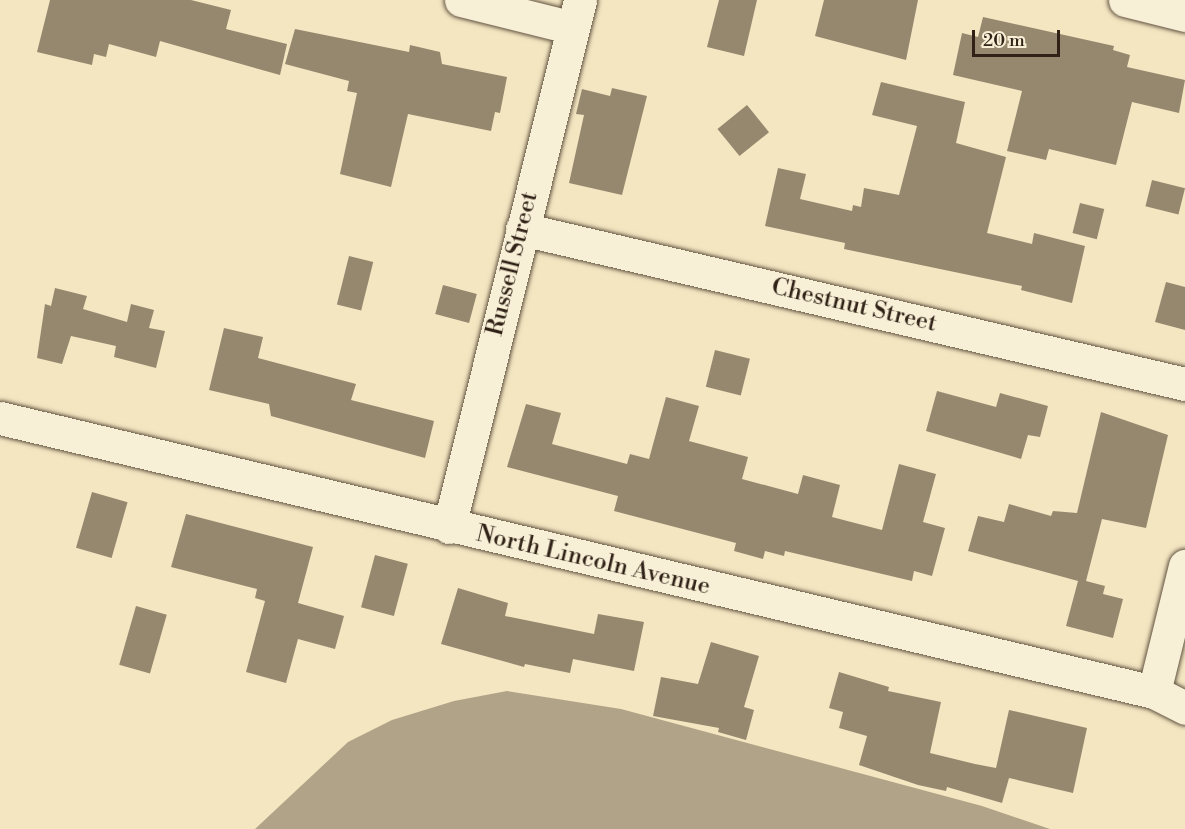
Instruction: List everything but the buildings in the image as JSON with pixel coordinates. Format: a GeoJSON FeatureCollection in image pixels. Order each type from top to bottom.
{"type":"FeatureCollection","features":[{"type":"Feature","properties":{"kind":"street"},"geometry":{"type":"LineString","coordinates":[[461,0],[576,14]]}},
{"type":"Feature","properties":{"kind":"street"},"geometry":{"type":"LineString","coordinates":[[1125,0],[1185,15]]}},
{"type":"Feature","properties":{"kind":"street","name":"Russell Street"},"geometry":{"type":"LineString","coordinates":[[449,527],[576,14]]}},
{"type":"Feature","properties":{"kind":"street","name":"Chestnut Street"},"geometry":{"type":"LineString","coordinates":[[522,229],[1185,384]]}},
{"type":"Feature","properties":{"kind":"street","name":"North Lincoln Avenue"},"geometry":{"type":"LineString","coordinates":[[0,418],[449,527],[1154,692],[1185,708]]}},
{"type":"Feature","properties":{"kind":"street"},"geometry":{"type":"LineString","coordinates":[[1154,692],[1185,566]]}},
{"type":"Feature","properties":{"kind":"shaded area"},"geometry":{"type":"Polygon","coordinates":[[[507,691],[621,709],[982,806],[1050,829],[255,829],[348,742],[392,720],[454,701],[507,691]]]}}]}
